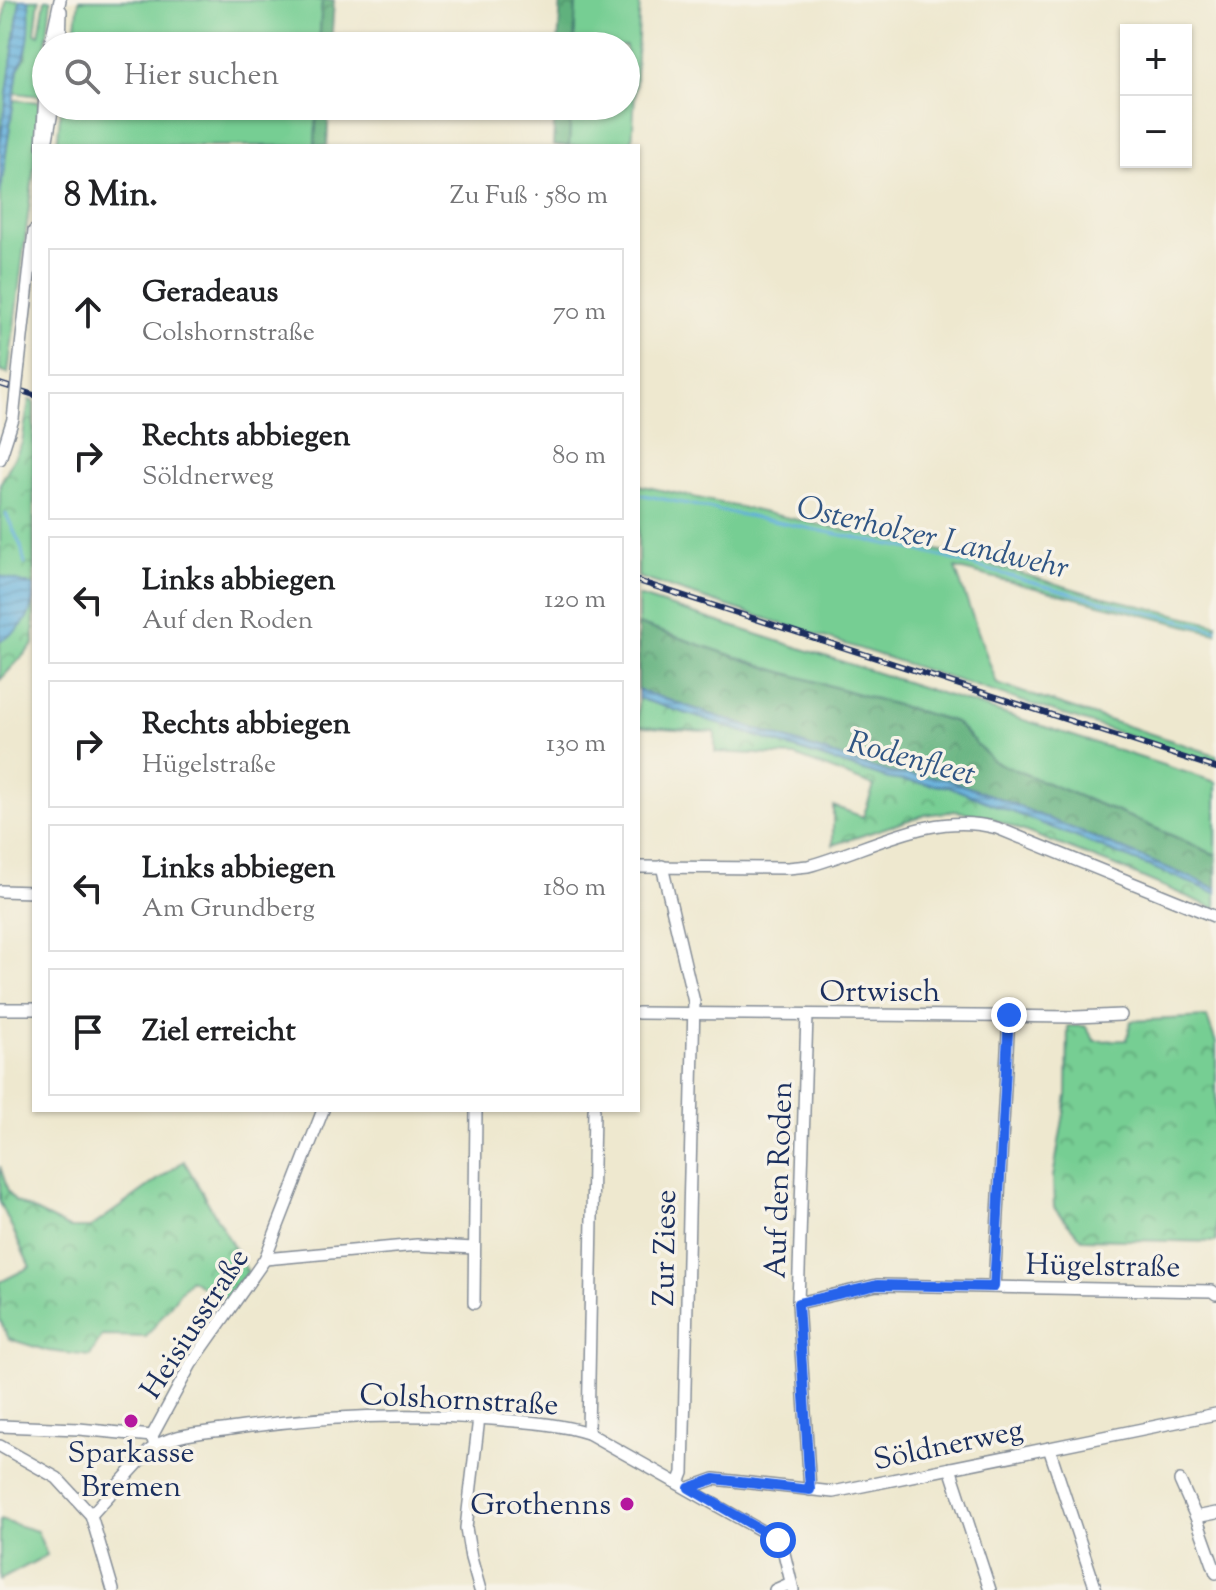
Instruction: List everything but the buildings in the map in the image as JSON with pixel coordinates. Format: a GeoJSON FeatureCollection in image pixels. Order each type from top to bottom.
{"type":"FeatureCollection","features":[{"type":"Feature","properties":{"kind":"street"},"geometry":{"type":"LineString","coordinates":[[53,32],[61,0]]}},
{"type":"Feature","properties":{"kind":"street"},"geometry":{"type":"LineString","coordinates":[[60,32],[61,0]]}},
{"type":"Feature","properties":{"kind":"street"},"geometry":{"type":"LineString","coordinates":[[44,144],[45,120]]}},
{"type":"Feature","properties":{"kind":"street"},"geometry":{"type":"LineString","coordinates":[[44,144],[50,120]]}},
{"type":"Feature","properties":{"kind":"street"},"geometry":{"type":"LineString","coordinates":[[0,459],[13,419],[32,249]]}},
{"type":"Feature","properties":{"kind":"street"},"geometry":{"type":"LineString","coordinates":[[640,867],[808,866],[930,825],[968,822],[997,828],[1216,917]]}},
{"type":"Feature","properties":{"kind":"street","name":"Zur Ziese"},"geometry":{"type":"LineString","coordinates":[[662,866],[694,1002],[684,1486]]}},
{"type":"Feature","properties":{"kind":"street"},"geometry":{"type":"LineString","coordinates":[[0,891],[32,892]]}},
{"type":"Feature","properties":{"kind":"street"},"geometry":{"type":"LineString","coordinates":[[0,1009],[32,1009]]}},
{"type":"Feature","properties":{"kind":"street","name":"Ortwisch"},"geometry":{"type":"LineString","coordinates":[[640,1013],[1121,1015]]}},
{"type":"Feature","properties":{"kind":"street","name":"Auf den Roden"},"geometry":{"type":"LineString","coordinates":[[807,1015],[798,1303],[810,1490]]}},
{"type":"Feature","properties":{"kind":"street"},"geometry":{"type":"LineString","coordinates":[[994,1287],[1009,1015]]}},
{"type":"Feature","properties":{"kind":"street","name":"Heisiusstraße"},"geometry":{"type":"LineString","coordinates":[[91,1515],[154,1441],[191,1364],[265,1259],[322,1112]]}},
{"type":"Feature","properties":{"kind":"street"},"geometry":{"type":"LineString","coordinates":[[474,1303],[476,1112]]}},
{"type":"Feature","properties":{"kind":"street"},"geometry":{"type":"LineString","coordinates":[[588,1433],[594,1112]]}},
{"type":"Feature","properties":{"kind":"street"},"geometry":{"type":"LineString","coordinates":[[265,1259],[417,1245],[474,1248]]}},
{"type":"Feature","properties":{"kind":"street","name":"Hügelstraße"},"geometry":{"type":"LineString","coordinates":[[798,1303],[877,1285],[1212,1291],[1216,1294]]}},
{"type":"Feature","properties":{"kind":"street","name":"Söldnerweg"},"geometry":{"type":"LineString","coordinates":[[684,1486],[714,1479],[833,1492],[1216,1414]]}},
{"type":"Feature","properties":{"kind":"street","name":"Colshornstraße"},"geometry":{"type":"LineString","coordinates":[[0,1426],[68,1428],[154,1441],[300,1420],[418,1415],[561,1425],[588,1433],[778,1540],[792,1586]]}},
{"type":"Feature","properties":{"kind":"street"},"geometry":{"type":"LineString","coordinates":[[479,1418],[466,1528],[480,1590]]}},
{"type":"Feature","properties":{"kind":"street"},"geometry":{"type":"LineString","coordinates":[[0,1446],[57,1478],[91,1515],[113,1590]]}},
{"type":"Feature","properties":{"kind":"street"},"geometry":{"type":"LineString","coordinates":[[1049,1448],[1096,1590]]}},
{"type":"Feature","properties":{"kind":"street"},"geometry":{"type":"LineString","coordinates":[[950,1468],[990,1590]]}},
{"type":"Feature","properties":{"kind":"street"},"geometry":{"type":"LineString","coordinates":[[1180,1481],[1216,1573]]}},
{"type":"Feature","properties":{"kind":"street"},"geometry":{"type":"LineString","coordinates":[[1196,1517],[1216,1513]]}},
{"type":"Feature","properties":{"kind":"street"},"geometry":{"type":"LineString","coordinates":[[775,1590],[792,1586]]}},
{"type":"Feature","properties":{"kind":"green space"},"geometry":{"type":"Polygon","coordinates":[[[6,0],[20,0],[0,144],[0,49],[6,0]]]}},
{"type":"Feature","properties":{"kind":"green space"},"geometry":{"type":"Polygon","coordinates":[[[29,0],[39,0],[35,32],[32,32],[32,95],[15,93],[18,69],[26,57],[29,0]]]}},
{"type":"Feature","properties":{"kind":"green space"},"geometry":{"type":"Polygon","coordinates":[[[45,0],[51,0],[47,32],[40,32],[45,0]]]}},
{"type":"Feature","properties":{"kind":"green space"},"geometry":{"type":"Polygon","coordinates":[[[79,0],[322,0],[320,32],[74,32],[79,0]]]}},
{"type":"Feature","properties":{"kind":"green space"},"geometry":{"type":"Polygon","coordinates":[[[322,0],[334,0],[332,32],[320,32],[322,0]]]}},
{"type":"Feature","properties":{"kind":"green space"},"geometry":{"type":"Polygon","coordinates":[[[561,0],[576,0],[575,32],[559,32],[561,0]]]}},
{"type":"Feature","properties":{"kind":"green space"},"geometry":{"type":"Polygon","coordinates":[[[576,0],[640,0],[638,32],[575,32],[576,0]]]}},
{"type":"Feature","properties":{"kind":"green space"},"geometry":{"type":"Polygon","coordinates":[[[14,100],[32,101],[32,120],[38,120],[36,144],[32,144],[32,184],[8,374],[0,371],[0,195],[14,100]]]}},
{"type":"Feature","properties":{"kind":"green space"},"geometry":{"type":"Polygon","coordinates":[[[60,120],[316,120],[315,144],[57,144],[60,120]]]}},
{"type":"Feature","properties":{"kind":"green space"},"geometry":{"type":"Polygon","coordinates":[[[316,120],[328,120],[327,144],[315,144],[316,120]]]}},
{"type":"Feature","properties":{"kind":"green space"},"geometry":{"type":"Polygon","coordinates":[[[554,120],[570,120],[569,144],[553,144],[554,120]]]}},
{"type":"Feature","properties":{"kind":"green space"},"geometry":{"type":"Polygon","coordinates":[[[570,120],[633,120],[632,144],[569,144],[570,120]]]}},
{"type":"Feature","properties":{"kind":"green space"},"geometry":{"type":"Polygon","coordinates":[[[29,400],[32,401],[32,646],[0,680],[0,484],[22,443],[29,400]]]}},
{"type":"Feature","properties":{"kind":"green space"},"geometry":{"type":"Polygon","coordinates":[[[640,485],[950,553],[1084,592],[1216,624],[1216,633],[955,568],[997,684],[1216,755],[1216,764],[640,578],[640,485]]]}},
{"type":"Feature","properties":{"kind":"green space"},"geometry":{"type":"Polygon","coordinates":[[[640,597],[1216,782],[1216,855],[993,761],[955,722],[775,670],[640,625],[640,597]]]}},
{"type":"Feature","properties":{"kind":"green space"},"geometry":{"type":"Polygon","coordinates":[[[640,625],[775,670],[955,722],[993,761],[1216,855],[1216,888],[945,779],[873,768],[640,691],[640,625]]]}},
{"type":"Feature","properties":{"kind":"green space"},"geometry":{"type":"Polygon","coordinates":[[[640,699],[889,779],[950,787],[1216,893],[1216,909],[1123,869],[982,815],[955,811],[924,815],[833,845],[833,806],[863,817],[874,786],[795,756],[715,752],[715,732],[640,726],[640,699]]]}},
{"type":"Feature","properties":{"kind":"green space"},"geometry":{"type":"Polygon","coordinates":[[[1207,1017],[1216,1043],[1216,1242],[1082,1239],[1054,1208],[1053,1177],[1067,1096],[1068,1026],[1085,1026],[1095,1041],[1127,1040],[1131,1021],[1207,1017]]]}},
{"type":"Feature","properties":{"kind":"green space"},"geometry":{"type":"Polygon","coordinates":[[[184,1161],[248,1272],[226,1301],[190,1279],[146,1337],[102,1336],[90,1356],[48,1351],[9,1339],[0,1320],[0,1282],[30,1267],[0,1202],[0,1166],[8,1191],[15,1201],[69,1228],[90,1228],[184,1161]]]}},
{"type":"Feature","properties":{"kind":"green space"},"geometry":{"type":"Polygon","coordinates":[[[0,1520],[37,1531],[47,1555],[0,1580],[0,1520]]]}},
{"type":"Feature","properties":{"kind":"water"},"geometry":{"type":"Polygon","coordinates":[[[20,0],[29,0],[29,36],[18,69],[0,195],[0,144],[20,0]]]}},
{"type":"Feature","properties":{"kind":"water"},"geometry":{"type":"Polygon","coordinates":[[[0,576],[32,585],[32,605],[22,625],[0,641],[0,576]]]}},
{"type":"Feature","properties":{"kind":"water"},"geometry":{"type":"Polygon","coordinates":[[[640,691],[873,768],[945,779],[1216,888],[1216,893],[950,787],[889,779],[640,699],[640,691]]]}},
{"type":"Feature","properties":{"kind":"waterway","name":"Osterholzer Landwehr"},"geometry":{"type":"LineString","coordinates":[[640,494],[921,551],[1078,595],[1216,629]]}},
{"type":"Feature","properties":{"kind":"waterway","name":"Rodenfleet"},"geometry":{"type":"LineString","coordinates":[[6,514],[21,546],[25,564]]}},
{"type":"Feature","properties":{"kind":"railway"},"geometry":{"type":"LineString","coordinates":[[0,384],[32,394]]}},
{"type":"Feature","properties":{"kind":"railway"},"geometry":{"type":"LineString","coordinates":[[640,582],[1216,768]]}},
{"type":"Feature","properties":{"kind":"place","name":"Sparkasse Bremen"},"geometry":{"type":"Point","coordinates":[131,1421]}},
{"type":"Feature","properties":{"kind":"place","name":"Grothenns"},"geometry":{"type":"Point","coordinates":[627,1504]}},
{"type":"Feature","properties":{"kind":"route"},"geometry":{"type":"LineString","coordinates":[[778,1540],[689,1488],[714,1479],[810,1490],[798,1303],[877,1285],[994,1287],[1009,1015]]}}]}
